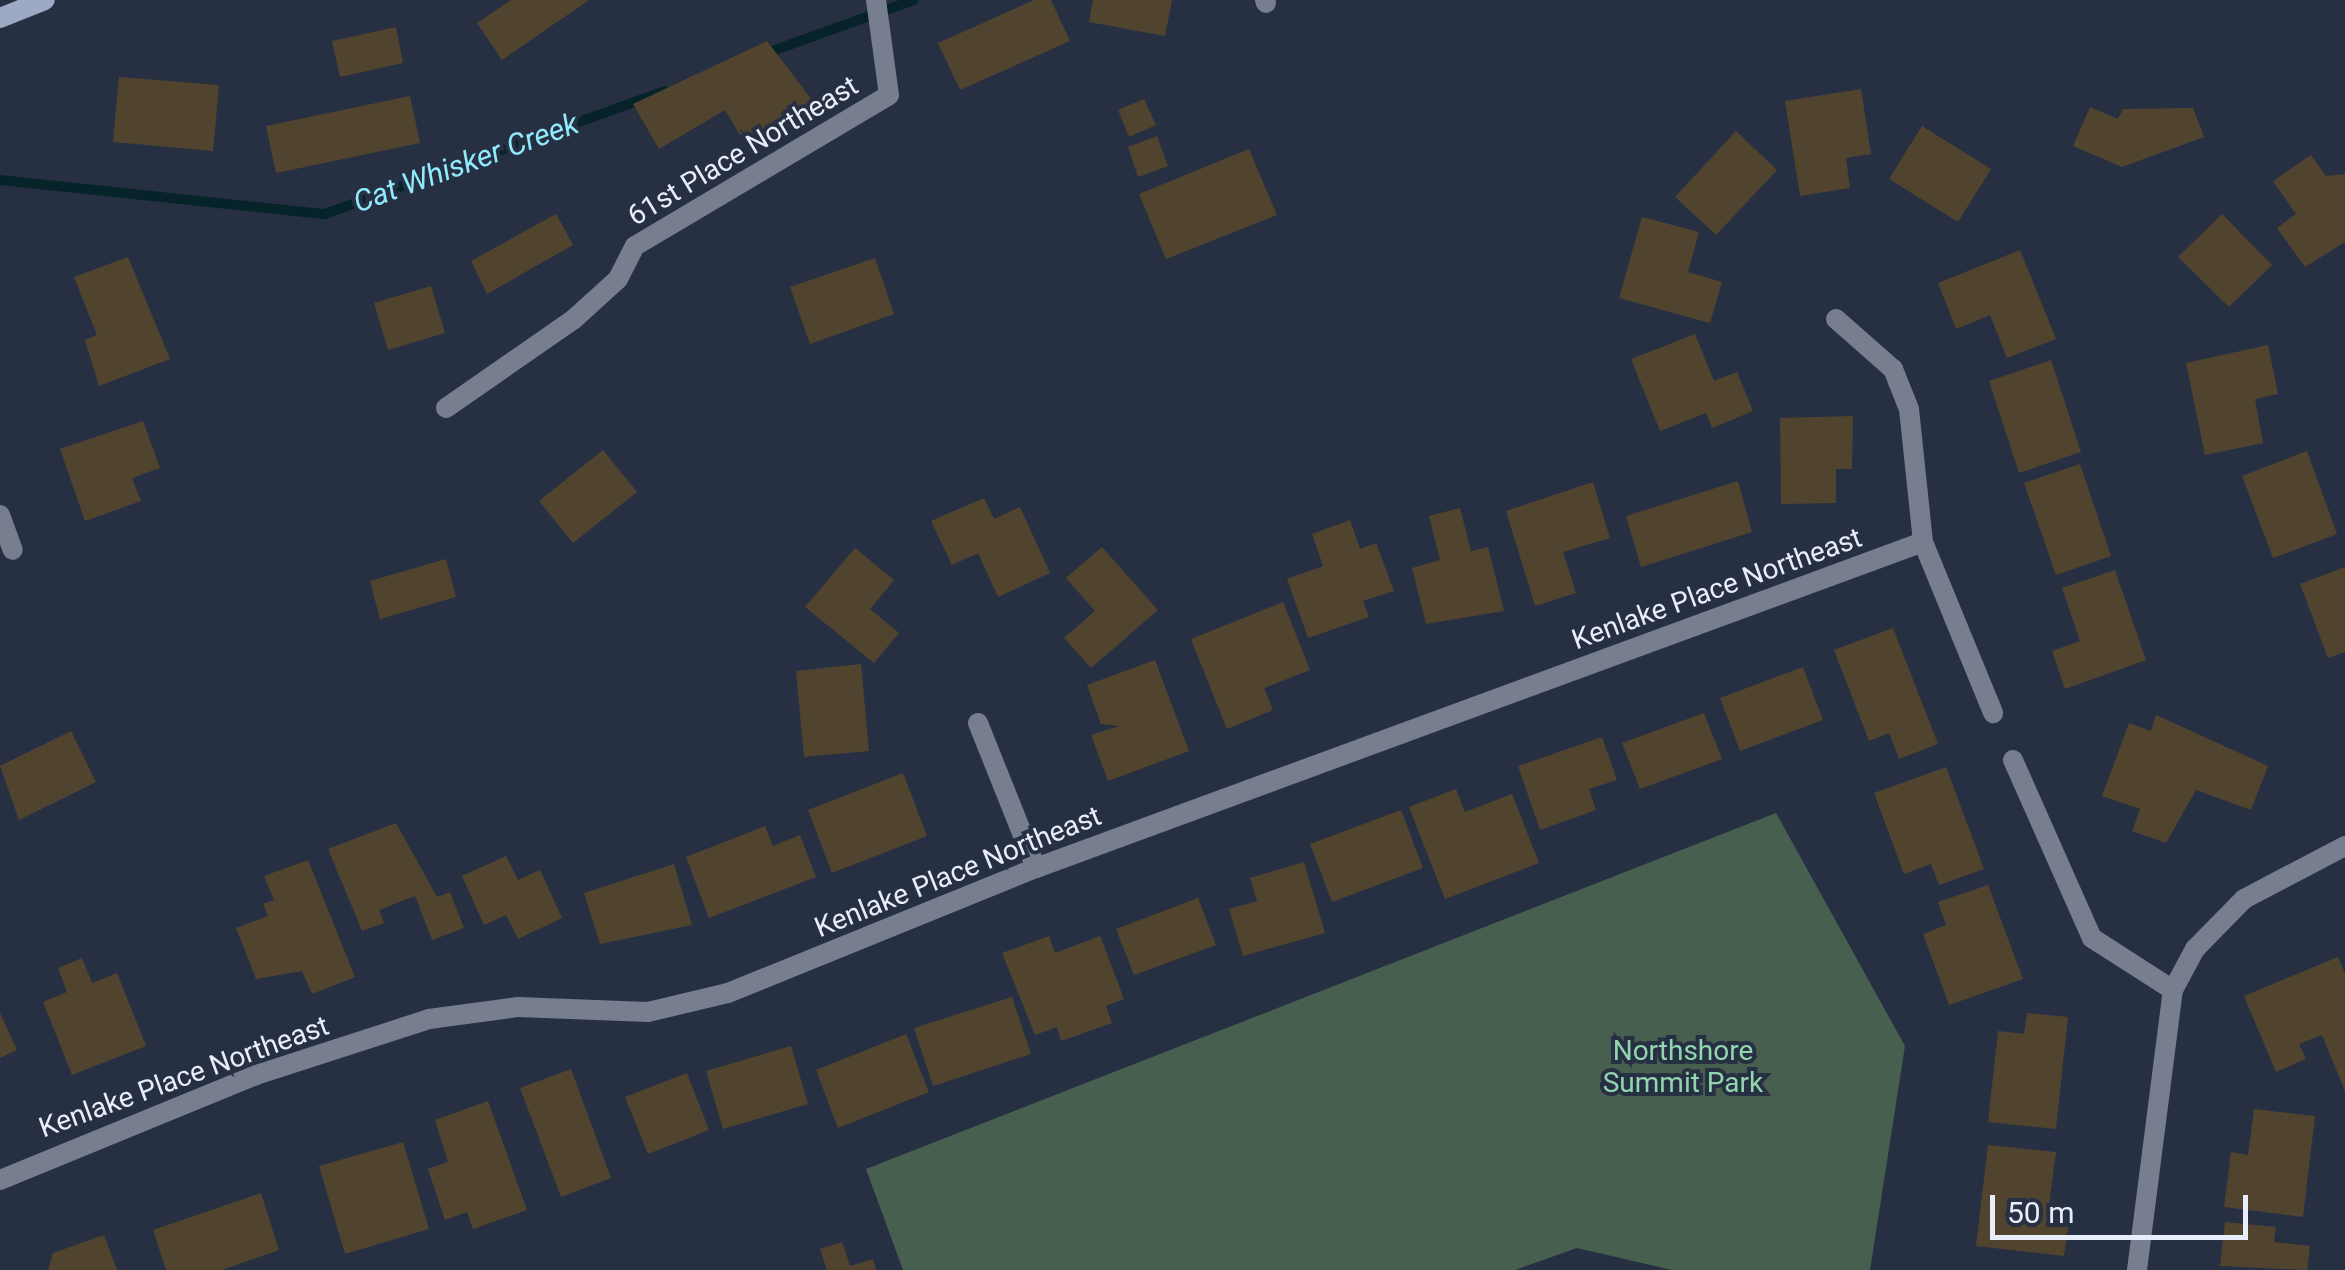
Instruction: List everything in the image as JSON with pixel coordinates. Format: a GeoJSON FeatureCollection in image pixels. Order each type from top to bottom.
{"type":"FeatureCollection","features":[{"type":"Feature","properties":{"kind":"main road"},"geometry":{"type":"LineString","coordinates":[[0,18],[45,0]]}},
{"type":"Feature","properties":{"kind":"street","name":"61st Place Northeast"},"geometry":{"type":"LineString","coordinates":[[446,408],[574,318],[618,279],[635,246],[889,95],[876,0]]}},
{"type":"Feature","properties":{"kind":"street"},"geometry":{"type":"LineString","coordinates":[[1836,319],[1893,369],[1909,409],[1923,542],[1993,713]]}},
{"type":"Feature","properties":{"kind":"street"},"geometry":{"type":"LineString","coordinates":[[0,515],[6,555]]}},
{"type":"Feature","properties":{"kind":"street","name":"Kenlake Place Northeast"},"geometry":{"type":"LineString","coordinates":[[0,1180],[256,1076],[426,1020],[518,1008],[648,1012],[728,993],[1036,868],[1923,542]]}},
{"type":"Feature","properties":{"kind":"street"},"geometry":{"type":"LineString","coordinates":[[978,722],[1036,868]]}},
{"type":"Feature","properties":{"kind":"street"},"geometry":{"type":"LineString","coordinates":[[2014,760],[2092,938],[2173,990]]}},
{"type":"Feature","properties":{"kind":"street"},"geometry":{"type":"LineString","coordinates":[[2137,1270],[2173,990],[2195,949],[2244,899],[2345,846]]}},
{"type":"Feature","properties":{"kind":"green space","name":"Northshore Summit Park"},"geometry":{"type":"Polygon","coordinates":[[[1776,813],[1905,1046],[1870,1270],[1672,1270],[1577,1248],[1515,1270],[903,1270],[866,1169],[1776,813]]]}},
{"type":"Feature","properties":{"kind":"building"},"geometry":{"type":"Polygon","coordinates":[[[511,0],[589,0],[502,60],[477,23],[511,0]]]}},
{"type":"Feature","properties":{"kind":"building"},"geometry":{"type":"Polygon","coordinates":[[[1034,0],[1051,0],[1070,41],[960,90],[938,43],[1034,0]]]}},
{"type":"Feature","properties":{"kind":"building"},"geometry":{"type":"Polygon","coordinates":[[[1093,0],[1172,0],[1165,36],[1089,22],[1093,0]]]}},
{"type":"Feature","properties":{"kind":"building"},"geometry":{"type":"Polygon","coordinates":[[[396,27],[403,63],[340,77],[332,41],[396,27]]]}},
{"type":"Feature","properties":{"kind":"building"},"geometry":{"type":"Polygon","coordinates":[[[767,41],[819,109],[749,150],[725,110],[659,149],[633,104],[767,41]]]}},
{"type":"Feature","properties":{"kind":"building"},"geometry":{"type":"Polygon","coordinates":[[[119,77],[219,85],[213,151],[113,142],[119,77]]]}},
{"type":"Feature","properties":{"kind":"building"},"geometry":{"type":"Polygon","coordinates":[[[1861,89],[1871,154],[1846,158],[1850,188],[1800,196],[1785,101],[1861,89]]]}},
{"type":"Feature","properties":{"kind":"building"},"geometry":{"type":"Polygon","coordinates":[[[410,96],[420,143],[276,173],[266,126],[410,96]]]}},
{"type":"Feature","properties":{"kind":"building"},"geometry":{"type":"Polygon","coordinates":[[[1144,99],[1156,125],[1129,137],[1118,110],[1144,99]]]}},
{"type":"Feature","properties":{"kind":"building"},"geometry":{"type":"Polygon","coordinates":[[[2090,107],[2118,119],[2123,109],[2193,108],[2204,137],[2122,167],[2073,146],[2090,107]]]}},
{"type":"Feature","properties":{"kind":"building"},"geometry":{"type":"Polygon","coordinates":[[[1922,126],[1991,169],[1958,222],[1889,179],[1922,126]]]}},
{"type":"Feature","properties":{"kind":"building"},"geometry":{"type":"Polygon","coordinates":[[[1736,131],[1777,170],[1716,235],[1675,197],[1736,131]]]}},
{"type":"Feature","properties":{"kind":"building"},"geometry":{"type":"Polygon","coordinates":[[[1157,136],[1168,166],[1138,177],[1128,147],[1157,136]]]}},
{"type":"Feature","properties":{"kind":"building"},"geometry":{"type":"Polygon","coordinates":[[[1249,149],[1277,215],[1166,259],[1139,194],[1249,149]]]}},
{"type":"Feature","properties":{"kind":"building"},"geometry":{"type":"Polygon","coordinates":[[[2311,155],[2326,176],[2345,174],[2345,242],[2305,267],[2277,228],[2296,214],[2273,181],[2311,155]]]}},
{"type":"Feature","properties":{"kind":"building"},"geometry":{"type":"Polygon","coordinates":[[[556,214],[573,245],[487,294],[471,261],[556,214]]]}},
{"type":"Feature","properties":{"kind":"building"},"geometry":{"type":"Polygon","coordinates":[[[2222,214],[2272,265],[2229,307],[2178,257],[2222,214]]]}},
{"type":"Feature","properties":{"kind":"building"},"geometry":{"type":"Polygon","coordinates":[[[1642,217],[1699,232],[1688,272],[1722,282],[1710,323],[1619,298],[1642,217]]]}},
{"type":"Feature","properties":{"kind":"building"},"geometry":{"type":"Polygon","coordinates":[[[2020,250],[2056,339],[2007,358],[1990,315],[1956,329],[1938,283],[2020,250]]]}},
{"type":"Feature","properties":{"kind":"building"},"geometry":{"type":"Polygon","coordinates":[[[128,257],[170,359],[99,386],[85,340],[97,335],[74,277],[128,257]]]}},
{"type":"Feature","properties":{"kind":"building"},"geometry":{"type":"Polygon","coordinates":[[[875,258],[894,314],[810,344],[790,287],[875,258]]]}},
{"type":"Feature","properties":{"kind":"building"},"geometry":{"type":"Polygon","coordinates":[[[431,286],[445,333],[388,350],[374,303],[431,286]]]}},
{"type":"Feature","properties":{"kind":"building"},"geometry":{"type":"Polygon","coordinates":[[[1695,334],[1714,381],[1737,372],[1753,411],[1712,428],[1706,413],[1660,431],[1631,359],[1695,334]]]}},
{"type":"Feature","properties":{"kind":"building"},"geometry":{"type":"Polygon","coordinates":[[[2268,345],[2278,394],[2255,399],[2263,443],[2205,455],[2186,363],[2268,345]]]}},
{"type":"Feature","properties":{"kind":"building"},"geometry":{"type":"Polygon","coordinates":[[[2051,360],[2081,452],[2019,473],[1989,381],[2051,360]]]}},
{"type":"Feature","properties":{"kind":"building"},"geometry":{"type":"Polygon","coordinates":[[[1853,416],[1852,469],[1836,469],[1836,503],[1781,504],[1780,418],[1853,416]]]}},
{"type":"Feature","properties":{"kind":"building"},"geometry":{"type":"Polygon","coordinates":[[[143,421],[160,468],[132,478],[141,501],[85,521],[60,449],[143,421]]]}},
{"type":"Feature","properties":{"kind":"building"},"geometry":{"type":"Polygon","coordinates":[[[603,450],[637,492],[573,543],[539,501],[603,450]]]}},
{"type":"Feature","properties":{"kind":"building"},"geometry":{"type":"Polygon","coordinates":[[[2307,451],[2337,534],[2273,558],[2242,476],[2307,451]]]}},
{"type":"Feature","properties":{"kind":"building"},"geometry":{"type":"Polygon","coordinates":[[[2080,464],[2111,556],[2056,575],[2024,483],[2080,464]]]}},
{"type":"Feature","properties":{"kind":"building"},"geometry":{"type":"Polygon","coordinates":[[[1738,481],[1752,532],[1641,567],[1626,516],[1738,481]]]}},
{"type":"Feature","properties":{"kind":"building"},"geometry":{"type":"Polygon","coordinates":[[[1593,482],[1610,538],[1563,552],[1576,593],[1535,606],[1506,511],[1593,482]]]}},
{"type":"Feature","properties":{"kind":"building"},"geometry":{"type":"Polygon","coordinates":[[[984,498],[994,519],[1020,507],[1050,573],[998,597],[978,553],[952,565],[931,521],[984,498]]]}},
{"type":"Feature","properties":{"kind":"building"},"geometry":{"type":"Polygon","coordinates":[[[1460,508],[1471,551],[1488,547],[1504,611],[1426,624],[1412,568],[1440,560],[1429,516],[1460,508]]]}},
{"type":"Feature","properties":{"kind":"building"},"geometry":{"type":"Polygon","coordinates":[[[1350,520],[1360,549],[1376,543],[1394,591],[1363,601],[1369,617],[1308,638],[1287,579],[1323,566],[1312,534],[1350,520]]]}},
{"type":"Feature","properties":{"kind":"building"},"geometry":{"type":"Polygon","coordinates":[[[1102,547],[1158,610],[1091,668],[1064,638],[1095,611],[1066,578],[1102,547]]]}},
{"type":"Feature","properties":{"kind":"building"},"geometry":{"type":"Polygon","coordinates":[[[855,548],[894,580],[870,609],[899,633],[874,663],[805,607],[855,548]]]}},
{"type":"Feature","properties":{"kind":"building"},"geometry":{"type":"Polygon","coordinates":[[[446,559],[456,597],[380,619],[370,581],[446,559]]]}},
{"type":"Feature","properties":{"kind":"building"},"geometry":{"type":"Polygon","coordinates":[[[2345,567],[2345,652],[2328,658],[2300,584],[2345,567]]]}},
{"type":"Feature","properties":{"kind":"building"},"geometry":{"type":"Polygon","coordinates":[[[2115,570],[2146,660],[2065,689],[2052,651],[2080,641],[2062,588],[2115,570]]]}},
{"type":"Feature","properties":{"kind":"building"},"geometry":{"type":"Polygon","coordinates":[[[1283,602],[1310,670],[1264,688],[1273,710],[1227,729],[1191,639],[1283,602]]]}},
{"type":"Feature","properties":{"kind":"building"},"geometry":{"type":"Polygon","coordinates":[[[1893,628],[1938,744],[1899,759],[1889,733],[1869,741],[1834,650],[1893,628]]]}},
{"type":"Feature","properties":{"kind":"building"},"geometry":{"type":"Polygon","coordinates":[[[1155,660],[1189,751],[1108,781],[1091,735],[1119,726],[1101,724],[1087,685],[1155,660]]]}},
{"type":"Feature","properties":{"kind":"building"},"geometry":{"type":"Polygon","coordinates":[[[861,664],[869,751],[804,757],[796,671],[861,664]]]}},
{"type":"Feature","properties":{"kind":"building"},"geometry":{"type":"Polygon","coordinates":[[[1803,667],[1823,720],[1740,751],[1720,698],[1803,667]]]}},
{"type":"Feature","properties":{"kind":"building"},"geometry":{"type":"Polygon","coordinates":[[[1704,713],[1722,759],[1640,789],[1622,743],[1704,713]]]}},
{"type":"Feature","properties":{"kind":"building"},"geometry":{"type":"Polygon","coordinates":[[[2156,715],[2268,766],[2251,810],[2196,790],[2166,843],[2132,831],[2140,809],[2102,796],[2129,723],[2151,731],[2156,715]]]}},
{"type":"Feature","properties":{"kind":"building"},"geometry":{"type":"Polygon","coordinates":[[[71,731],[96,782],[19,820],[0,766],[71,731]]]}},
{"type":"Feature","properties":{"kind":"building"},"geometry":{"type":"Polygon","coordinates":[[[1602,737],[1617,780],[1589,789],[1596,810],[1540,830],[1518,766],[1602,737]]]}},
{"type":"Feature","properties":{"kind":"building"},"geometry":{"type":"Polygon","coordinates":[[[1946,767],[1984,869],[1939,885],[1931,864],[1904,874],[1874,793],[1946,767]]]}},
{"type":"Feature","properties":{"kind":"building"},"geometry":{"type":"Polygon","coordinates":[[[903,773],[927,836],[832,873],[808,810],[903,773]]]}},
{"type":"Feature","properties":{"kind":"building"},"geometry":{"type":"Polygon","coordinates":[[[1456,789],[1465,812],[1512,794],[1539,863],[1445,899],[1409,807],[1456,789]]]}},
{"type":"Feature","properties":{"kind":"building"},"geometry":{"type":"Polygon","coordinates":[[[1401,810],[1423,868],[1332,902],[1310,844],[1401,810]]]}},
{"type":"Feature","properties":{"kind":"building"},"geometry":{"type":"Polygon","coordinates":[[[396,823],[437,897],[450,892],[464,928],[432,940],[415,896],[379,910],[384,923],[362,931],[328,849],[396,823]]]}},
{"type":"Feature","properties":{"kind":"building"},"geometry":{"type":"Polygon","coordinates":[[[765,826],[773,846],[800,835],[816,877],[709,918],[686,857],[765,826]]]}},
{"type":"Feature","properties":{"kind":"building"},"geometry":{"type":"Polygon","coordinates":[[[506,856],[518,880],[540,870],[562,918],[518,939],[506,915],[484,925],[462,876],[506,856]]]}},
{"type":"Feature","properties":{"kind":"building"},"geometry":{"type":"Polygon","coordinates":[[[308,860],[355,977],[312,994],[302,971],[256,979],[236,928],[268,916],[263,904],[274,900],[264,876],[308,860]]]}},
{"type":"Feature","properties":{"kind":"building"},"geometry":{"type":"Polygon","coordinates":[[[1304,862],[1325,933],[1243,956],[1229,909],[1257,901],[1250,878],[1304,862]]]}},
{"type":"Feature","properties":{"kind":"building"},"geometry":{"type":"Polygon","coordinates":[[[674,864],[692,925],[600,944],[584,893],[674,864]]]}},
{"type":"Feature","properties":{"kind":"building"},"geometry":{"type":"Polygon","coordinates":[[[1988,885],[2023,979],[1949,1005],[1923,934],[1946,925],[1938,902],[1988,885]]]}},
{"type":"Feature","properties":{"kind":"building"},"geometry":{"type":"Polygon","coordinates":[[[1198,898],[1216,945],[1134,975],[1116,929],[1198,898]]]}},
{"type":"Feature","properties":{"kind":"building"},"geometry":{"type":"Polygon","coordinates":[[[1049,936],[1055,953],[1100,936],[1124,999],[1106,1006],[1112,1023],[1061,1041],[1057,1027],[1035,1035],[1002,953],[1049,936]]]}},
{"type":"Feature","properties":{"kind":"building"},"geometry":{"type":"Polygon","coordinates":[[[2338,957],[2345,974],[2345,1091],[2322,1035],[2299,1044],[2306,1059],[2276,1072],[2244,996],[2338,957]]]}},
{"type":"Feature","properties":{"kind":"building"},"geometry":{"type":"Polygon","coordinates":[[[82,958],[92,983],[117,973],[146,1046],[72,1075],[43,1002],[67,992],[58,968],[82,958]]]}},
{"type":"Feature","properties":{"kind":"building"},"geometry":{"type":"Polygon","coordinates":[[[1012,997],[1031,1054],[933,1086],[914,1028],[1012,997]]]}},
{"type":"Feature","properties":{"kind":"building"},"geometry":{"type":"Polygon","coordinates":[[[0,1013],[17,1050],[0,1058],[0,1013]]]}},
{"type":"Feature","properties":{"kind":"building"},"geometry":{"type":"Polygon","coordinates":[[[2027,1013],[2068,1017],[2056,1129],[1988,1122],[1998,1031],[2024,1034],[2027,1013]]]}},
{"type":"Feature","properties":{"kind":"building"},"geometry":{"type":"Polygon","coordinates":[[[906,1034],[929,1092],[838,1128],[816,1070],[906,1034]]]}},
{"type":"Feature","properties":{"kind":"building"},"geometry":{"type":"Polygon","coordinates":[[[791,1046],[808,1104],[723,1129],[706,1071],[791,1046]]]}},
{"type":"Feature","properties":{"kind":"building"},"geometry":{"type":"Polygon","coordinates":[[[571,1069],[611,1178],[561,1197],[520,1088],[571,1069]]]}},
{"type":"Feature","properties":{"kind":"building"},"geometry":{"type":"Polygon","coordinates":[[[687,1073],[709,1130],[648,1154],[625,1097],[687,1073]]]}},
{"type":"Feature","properties":{"kind":"building"},"geometry":{"type":"Polygon","coordinates":[[[488,1101],[527,1210],[473,1229],[467,1212],[445,1220],[428,1169],[448,1162],[435,1120],[488,1101]]]}},
{"type":"Feature","properties":{"kind":"building"},"geometry":{"type":"Polygon","coordinates":[[[2254,1109],[2315,1116],[2303,1217],[2224,1207],[2231,1152],[2248,1155],[2254,1109]]]}},
{"type":"Feature","properties":{"kind":"building"},"geometry":{"type":"Polygon","coordinates":[[[403,1142],[429,1229],[345,1254],[319,1166],[403,1142]]]}},
{"type":"Feature","properties":{"kind":"building"},"geometry":{"type":"Polygon","coordinates":[[[1988,1145],[2056,1152],[2049,1205],[2071,1207],[2064,1256],[1976,1246],[1988,1145]]]}},
{"type":"Feature","properties":{"kind":"building"},"geometry":{"type":"Polygon","coordinates":[[[261,1193],[279,1250],[222,1270],[166,1270],[153,1230],[261,1193]]]}},
{"type":"Feature","properties":{"kind":"building"},"geometry":{"type":"Polygon","coordinates":[[[2225,1222],[2276,1227],[2274,1242],[2310,1246],[2307,1270],[2220,1266],[2225,1222]]]}},
{"type":"Feature","properties":{"kind":"building"},"geometry":{"type":"Polygon","coordinates":[[[104,1235],[117,1270],[48,1270],[53,1253],[104,1235]]]}},
{"type":"Feature","properties":{"kind":"building"},"geometry":{"type":"Polygon","coordinates":[[[842,1242],[850,1266],[873,1259],[876,1270],[827,1270],[820,1249],[842,1242]]]}},
{"type":"Feature","properties":{"kind":"waterway","name":"Cat Whisker Creek"},"geometry":{"type":"LineString","coordinates":[[764,54],[914,0]]}},
{"type":"Feature","properties":{"kind":"waterway","name":"Cat Whisker Creek"},"geometry":{"type":"LineString","coordinates":[[0,180],[325,214],[664,91]]}}]}
